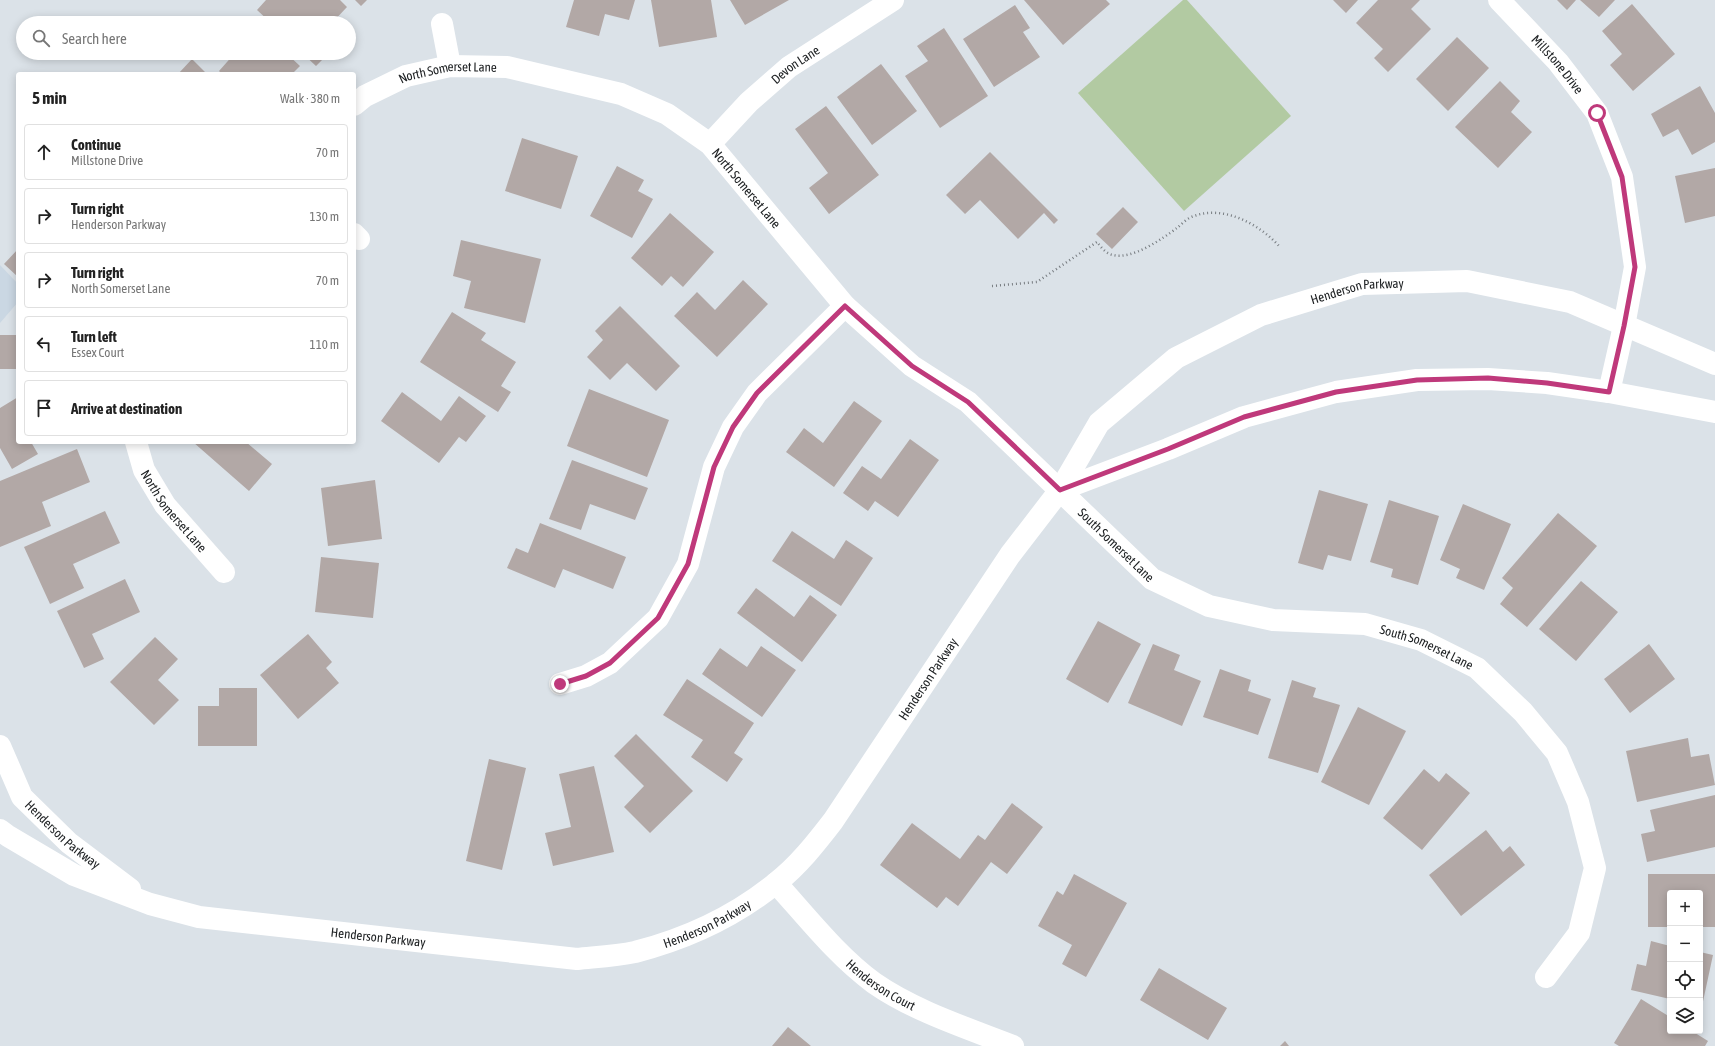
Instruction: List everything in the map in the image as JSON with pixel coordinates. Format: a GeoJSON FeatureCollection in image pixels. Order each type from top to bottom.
{"type":"FeatureCollection","features":[{"type":"Feature","properties":{"kind":"street","name":"Devon Lane"},"geometry":{"type":"LineString","coordinates":[[710,144],[749,102],[789,67],[893,0]]}},
{"type":"Feature","properties":{"kind":"street","name":"Millstone Drive"},"geometry":{"type":"LineString","coordinates":[[1499,0],[1558,62],[1597,113],[1622,177],[1635,267],[1624,326],[1609,392]]}},
{"type":"Feature","properties":{"kind":"street"},"geometry":{"type":"LineString","coordinates":[[442,24],[450,66]]}},
{"type":"Feature","properties":{"kind":"street","name":"North Somerset Lane"},"geometry":{"type":"LineString","coordinates":[[356,103],[365,96],[406,76],[450,66],[507,68],[621,94],[667,114],[710,144],[845,306],[912,366],[968,402],[1060,490]]}},
{"type":"Feature","properties":{"kind":"street","name":"Henderson Parkway"},"geometry":{"type":"LineString","coordinates":[[0,830],[74,875],[150,904],[199,917],[577,960],[633,952],[682,938],[734,913],[776,883],[808,852],[833,821],[1010,555],[1060,490],[1098,423],[1176,358],[1261,316],[1362,284],[1467,281],[1570,302],[1715,364]]}},
{"type":"Feature","properties":{"kind":"street"},"geometry":{"type":"LineString","coordinates":[[560,684],[586,676],[610,663],[658,618],[688,564],[714,467],[733,427],[757,393],[845,306]]}},
{"type":"Feature","properties":{"kind":"street"},"geometry":{"type":"LineString","coordinates":[[1060,490],[1168,449],[1244,417],[1336,392],[1417,380],[1488,378],[1547,383],[1609,392],[1715,412]]}},
{"type":"Feature","properties":{"kind":"street","name":"North Somerset Lane"},"geometry":{"type":"LineString","coordinates":[[137,444],[144,470],[165,505],[224,572]]}},
{"type":"Feature","properties":{"kind":"street","name":"South Somerset Lane"},"geometry":{"type":"LineString","coordinates":[[1060,490],[1152,579],[1209,606],[1273,620],[1365,624],[1421,640],[1477,668],[1523,712],[1557,753],[1578,802],[1595,868],[1579,933],[1546,977]]}},
{"type":"Feature","properties":{"kind":"street","name":"Henderson Parkway"},"geometry":{"type":"LineString","coordinates":[[0,746],[22,797],[69,843],[150,904]]}},
{"type":"Feature","properties":{"kind":"street","name":"Henderson Court"},"geometry":{"type":"LineString","coordinates":[[776,883],[839,953],[875,983],[916,1006],[1004,1044]]}},
{"type":"Feature","properties":{"kind":"path"},"geometry":{"type":"LineString","coordinates":[[992,286],[1037,282],[1097,242],[1106,252],[1112,255],[1120,256],[1130,254],[1151,246],[1194,216],[1205,214],[1219,213],[1243,219],[1269,235],[1279,246]]}},
{"type":"Feature","properties":{"kind":"shaded area"},"geometry":{"type":"Polygon","coordinates":[[[0,265],[16,282],[16,304],[0,323],[0,265]]]}},
{"type":"Feature","properties":{"kind":"green space"},"geometry":{"type":"Polygon","coordinates":[[[1183,0],[1187,0],[1291,116],[1184,211],[1078,93],[1183,0]]]}},
{"type":"Feature","properties":{"kind":"building"},"geometry":{"type":"Polygon","coordinates":[[[266,0],[340,0],[347,7],[339,16],[263,16],[257,10],[266,0]]]}},
{"type":"Feature","properties":{"kind":"building"},"geometry":{"type":"Polygon","coordinates":[[[355,0],[367,0],[361,6],[355,0]]]}},
{"type":"Feature","properties":{"kind":"building"},"geometry":{"type":"Polygon","coordinates":[[[574,0],[635,0],[629,20],[605,14],[599,36],[566,27],[574,0]]]}},
{"type":"Feature","properties":{"kind":"building"},"geometry":{"type":"Polygon","coordinates":[[[651,0],[711,0],[717,37],[659,47],[651,0]]]}},
{"type":"Feature","properties":{"kind":"building"},"geometry":{"type":"Polygon","coordinates":[[[730,0],[789,0],[745,25],[730,0]]]}},
{"type":"Feature","properties":{"kind":"building"},"geometry":{"type":"Polygon","coordinates":[[[1024,0],[1106,0],[1110,4],[1063,45],[1024,0]]]}},
{"type":"Feature","properties":{"kind":"building"},"geometry":{"type":"Polygon","coordinates":[[[1333,0],[1358,0],[1346,13],[1333,0]]]}},
{"type":"Feature","properties":{"kind":"building"},"geometry":{"type":"Polygon","coordinates":[[[1378,0],[1420,0],[1411,9],[1431,29],[1388,72],[1374,58],[1383,49],[1356,23],[1378,0]]]}},
{"type":"Feature","properties":{"kind":"building"},"geometry":{"type":"Polygon","coordinates":[[[1557,0],[1576,0],[1567,10],[1557,0]]]}},
{"type":"Feature","properties":{"kind":"building"},"geometry":{"type":"Polygon","coordinates":[[[1580,0],[1615,0],[1599,17],[1580,0]]]}},
{"type":"Feature","properties":{"kind":"building"},"geometry":{"type":"Polygon","coordinates":[[[1632,4],[1675,54],[1633,91],[1610,65],[1622,54],[1602,31],[1632,4]]]}},
{"type":"Feature","properties":{"kind":"building"},"geometry":{"type":"Polygon","coordinates":[[[1015,5],[1030,28],[1023,32],[1040,57],[994,87],[963,39],[1015,5]]]}},
{"type":"Feature","properties":{"kind":"building"},"geometry":{"type":"Polygon","coordinates":[[[944,28],[988,96],[940,128],[905,76],[928,61],[917,46],[944,28]]]}},
{"type":"Feature","properties":{"kind":"building"},"geometry":{"type":"Polygon","coordinates":[[[1457,37],[1489,68],[1448,111],[1416,79],[1457,37]]]}},
{"type":"Feature","properties":{"kind":"building"},"geometry":{"type":"Polygon","coordinates":[[[191,60],[193,60],[205,72],[180,72],[191,60]]]}},
{"type":"Feature","properties":{"kind":"building"},"geometry":{"type":"Polygon","coordinates":[[[229,60],[294,60],[300,66],[294,72],[219,71],[229,60]]]}},
{"type":"Feature","properties":{"kind":"building"},"geometry":{"type":"Polygon","coordinates":[[[310,60],[322,60],[316,66],[310,60]]]}},
{"type":"Feature","properties":{"kind":"building"},"geometry":{"type":"Polygon","coordinates":[[[881,64],[917,111],[872,145],[837,97],[881,64]]]}},
{"type":"Feature","properties":{"kind":"building"},"geometry":{"type":"Polygon","coordinates":[[[1500,81],[1520,101],[1511,112],[1532,132],[1498,168],[1455,127],[1500,81]]]}},
{"type":"Feature","properties":{"kind":"building"},"geometry":{"type":"Polygon","coordinates":[[[1700,86],[1715,113],[1715,142],[1692,155],[1678,129],[1663,137],[1651,114],[1700,86]]]}},
{"type":"Feature","properties":{"kind":"building"},"geometry":{"type":"Polygon","coordinates":[[[826,106],[879,175],[829,214],[809,188],[828,173],[795,129],[826,106]]]}},
{"type":"Feature","properties":{"kind":"building"},"geometry":{"type":"Polygon","coordinates":[[[522,138],[578,156],[561,209],[505,191],[522,138]]]}},
{"type":"Feature","properties":{"kind":"building"},"geometry":{"type":"Polygon","coordinates":[[[990,152],[1058,220],[1054,224],[1044,213],[1018,239],[980,200],[965,214],[946,195],[990,152]]]}},
{"type":"Feature","properties":{"kind":"building"},"geometry":{"type":"Polygon","coordinates":[[[617,166],[644,180],[638,191],[653,199],[632,238],[590,216],[617,166]]]}},
{"type":"Feature","properties":{"kind":"building"},"geometry":{"type":"Polygon","coordinates":[[[1715,168],[1715,216],[1685,223],[1675,176],[1715,168]]]}},
{"type":"Feature","properties":{"kind":"building"},"geometry":{"type":"Polygon","coordinates":[[[1123,207],[1138,222],[1112,249],[1096,234],[1123,207]]]}},
{"type":"Feature","properties":{"kind":"building"},"geometry":{"type":"Polygon","coordinates":[[[670,213],[714,252],[683,287],[671,276],[662,286],[631,258],[670,213]]]}},
{"type":"Feature","properties":{"kind":"building"},"geometry":{"type":"Polygon","coordinates":[[[461,240],[541,259],[525,323],[464,308],[471,281],[453,276],[461,240]]]}},
{"type":"Feature","properties":{"kind":"building"},"geometry":{"type":"Polygon","coordinates":[[[16,251],[16,275],[4,264],[16,251]]]}},
{"type":"Feature","properties":{"kind":"building"},"geometry":{"type":"Polygon","coordinates":[[[743,280],[768,304],[717,357],[674,316],[697,292],[715,310],[743,280]]]}},
{"type":"Feature","properties":{"kind":"building"},"geometry":{"type":"Polygon","coordinates":[[[620,306],[680,366],[656,391],[627,363],[610,380],[587,357],[603,340],[595,331],[620,306]]]}},
{"type":"Feature","properties":{"kind":"building"},"geometry":{"type":"Polygon","coordinates":[[[452,312],[486,333],[481,340],[516,362],[501,386],[511,392],[498,412],[420,362],[452,312]]]}},
{"type":"Feature","properties":{"kind":"building"},"geometry":{"type":"Polygon","coordinates":[[[0,335],[16,335],[16,369],[0,369],[0,335]]]}},
{"type":"Feature","properties":{"kind":"building"},"geometry":{"type":"Polygon","coordinates":[[[589,389],[669,420],[647,477],[567,446],[589,389]]]}},
{"type":"Feature","properties":{"kind":"building"},"geometry":{"type":"Polygon","coordinates":[[[402,392],[441,421],[459,396],[486,416],[466,442],[459,437],[439,463],[381,421],[402,392]]]}},
{"type":"Feature","properties":{"kind":"building"},"geometry":{"type":"Polygon","coordinates":[[[16,398],[16,444],[32,444],[38,454],[12,469],[0,448],[0,408],[16,398]]]}},
{"type":"Feature","properties":{"kind":"building"},"geometry":{"type":"Polygon","coordinates":[[[854,401],[882,421],[834,487],[786,452],[804,428],[823,443],[854,401]]]}},
{"type":"Feature","properties":{"kind":"building"},"geometry":{"type":"Polygon","coordinates":[[[910,439],[939,460],[898,517],[875,501],[868,511],[843,493],[862,466],[881,479],[910,439]]]}},
{"type":"Feature","properties":{"kind":"building"},"geometry":{"type":"Polygon","coordinates":[[[195,444],[248,444],[272,464],[249,491],[195,444]]]}},
{"type":"Feature","properties":{"kind":"building"},"geometry":{"type":"Polygon","coordinates":[[[77,449],[90,482],[42,502],[51,526],[0,547],[0,481],[77,449]]]}},
{"type":"Feature","properties":{"kind":"building"},"geometry":{"type":"Polygon","coordinates":[[[572,460],[648,488],[635,520],[590,504],[581,530],[549,519],[572,460]]]}},
{"type":"Feature","properties":{"kind":"building"},"geometry":{"type":"Polygon","coordinates":[[[375,480],[382,539],[328,546],[321,488],[375,480]]]}},
{"type":"Feature","properties":{"kind":"building"},"geometry":{"type":"Polygon","coordinates":[[[1319,490],[1368,504],[1351,561],[1328,555],[1323,570],[1298,563],[1319,490]]]}},
{"type":"Feature","properties":{"kind":"building"},"geometry":{"type":"Polygon","coordinates":[[[1389,500],[1439,516],[1418,585],[1391,577],[1393,569],[1370,562],[1389,500]]]}},
{"type":"Feature","properties":{"kind":"building"},"geometry":{"type":"Polygon","coordinates":[[[1463,504],[1511,524],[1484,590],[1456,578],[1460,569],[1440,560],[1463,504]]]}},
{"type":"Feature","properties":{"kind":"building"},"geometry":{"type":"Polygon","coordinates":[[[105,511],[120,543],[73,564],[84,588],[50,604],[24,547],[105,511]]]}},
{"type":"Feature","properties":{"kind":"building"},"geometry":{"type":"Polygon","coordinates":[[[1558,513],[1597,546],[1527,627],[1500,604],[1513,588],[1502,578],[1558,513]]]}},
{"type":"Feature","properties":{"kind":"building"},"geometry":{"type":"Polygon","coordinates":[[[540,523],[626,557],[613,589],[563,569],[555,588],[507,568],[516,548],[528,553],[540,523]]]}},
{"type":"Feature","properties":{"kind":"building"},"geometry":{"type":"Polygon","coordinates":[[[792,531],[834,559],[846,540],[873,558],[841,606],[772,561],[792,531]]]}},
{"type":"Feature","properties":{"kind":"building"},"geometry":{"type":"Polygon","coordinates":[[[321,557],[379,563],[373,618],[315,612],[321,557]]]}},
{"type":"Feature","properties":{"kind":"building"},"geometry":{"type":"Polygon","coordinates":[[[125,579],[140,612],[92,634],[104,659],[84,668],[57,611],[125,579]]]}},
{"type":"Feature","properties":{"kind":"building"},"geometry":{"type":"Polygon","coordinates":[[[1581,581],[1618,612],[1576,661],[1539,629],[1581,581]]]}},
{"type":"Feature","properties":{"kind":"building"},"geometry":{"type":"Polygon","coordinates":[[[756,588],[794,617],[810,595],[837,615],[802,662],[737,613],[756,588]]]}},
{"type":"Feature","properties":{"kind":"building"},"geometry":{"type":"Polygon","coordinates":[[[1098,621],[1141,644],[1108,703],[1066,679],[1098,621]]]}},
{"type":"Feature","properties":{"kind":"building"},"geometry":{"type":"Polygon","coordinates":[[[308,634],[332,662],[326,668],[339,683],[298,719],[260,675],[308,634]]]}},
{"type":"Feature","properties":{"kind":"building"},"geometry":{"type":"Polygon","coordinates":[[[155,637],[178,659],[158,680],[179,700],[154,725],[110,682],[155,637]]]}},
{"type":"Feature","properties":{"kind":"building"},"geometry":{"type":"Polygon","coordinates":[[[1153,644],[1180,655],[1174,670],[1201,681],[1182,726],[1128,703],[1153,644]]]}},
{"type":"Feature","properties":{"kind":"building"},"geometry":{"type":"Polygon","coordinates":[[[1649,644],[1675,679],[1630,713],[1604,679],[1649,644]]]}},
{"type":"Feature","properties":{"kind":"building"},"geometry":{"type":"Polygon","coordinates":[[[761,646],[796,670],[762,717],[702,674],[720,648],[747,667],[761,646]]]}},
{"type":"Feature","properties":{"kind":"building"},"geometry":{"type":"Polygon","coordinates":[[[1220,669],[1251,680],[1248,691],[1271,699],[1258,735],[1203,717],[1220,669]]]}},
{"type":"Feature","properties":{"kind":"building"},"geometry":{"type":"Polygon","coordinates":[[[687,679],[754,723],[734,753],[743,759],[727,782],[691,757],[703,740],[663,715],[687,679]]]}},
{"type":"Feature","properties":{"kind":"building"},"geometry":{"type":"Polygon","coordinates":[[[1292,680],[1316,688],[1313,697],[1340,705],[1318,773],[1268,758],[1292,680]]]}},
{"type":"Feature","properties":{"kind":"building"},"geometry":{"type":"Polygon","coordinates":[[[219,688],[257,688],[257,746],[198,746],[198,706],[219,706],[219,688]]]}},
{"type":"Feature","properties":{"kind":"building"},"geometry":{"type":"Polygon","coordinates":[[[1358,707],[1406,731],[1369,805],[1321,782],[1358,707]]]}},
{"type":"Feature","properties":{"kind":"building"},"geometry":{"type":"Polygon","coordinates":[[[636,734],[693,791],[650,833],[624,807],[644,786],[614,756],[636,734]]]}},
{"type":"Feature","properties":{"kind":"building"},"geometry":{"type":"Polygon","coordinates":[[[1688,738],[1691,757],[1709,754],[1715,785],[1637,802],[1626,751],[1688,738]]]}},
{"type":"Feature","properties":{"kind":"building"},"geometry":{"type":"Polygon","coordinates":[[[489,759],[526,768],[502,870],[466,861],[489,759]]]}},
{"type":"Feature","properties":{"kind":"building"},"geometry":{"type":"Polygon","coordinates":[[[594,766],[614,852],[553,866],[545,833],[571,827],[559,774],[594,766]]]}},
{"type":"Feature","properties":{"kind":"building"},"geometry":{"type":"Polygon","coordinates":[[[1424,769],[1439,782],[1446,773],[1470,793],[1422,850],[1383,818],[1424,769]]]}},
{"type":"Feature","properties":{"kind":"building"},"geometry":{"type":"Polygon","coordinates":[[[1715,795],[1715,847],[1647,862],[1641,834],[1655,831],[1650,810],[1715,795]]]}},
{"type":"Feature","properties":{"kind":"building"},"geometry":{"type":"Polygon","coordinates":[[[1012,803],[1043,827],[1007,874],[991,862],[958,906],[946,897],[937,908],[880,865],[912,823],[960,859],[978,835],[985,840],[1012,803]]]}},
{"type":"Feature","properties":{"kind":"building"},"geometry":{"type":"Polygon","coordinates":[[[1486,830],[1503,852],[1510,846],[1525,865],[1461,916],[1429,875],[1486,830]]]}},
{"type":"Feature","properties":{"kind":"building"},"geometry":{"type":"Polygon","coordinates":[[[1074,874],[1127,903],[1086,977],[1062,964],[1072,945],[1038,926],[1057,891],[1063,895],[1074,874]]]}},
{"type":"Feature","properties":{"kind":"building"},"geometry":{"type":"Polygon","coordinates":[[[1648,874],[1715,874],[1715,927],[1703,927],[1703,890],[1667,890],[1667,927],[1648,927],[1648,874]]]}},
{"type":"Feature","properties":{"kind":"building"},"geometry":{"type":"Polygon","coordinates":[[[1651,941],[1667,945],[1667,998],[1631,990],[1637,964],[1646,966],[1651,941]]]}},
{"type":"Feature","properties":{"kind":"building"},"geometry":{"type":"Polygon","coordinates":[[[1703,953],[1713,955],[1703,1001],[1703,953]]]}},
{"type":"Feature","properties":{"kind":"building"},"geometry":{"type":"Polygon","coordinates":[[[1159,968],[1227,1008],[1208,1040],[1140,1000],[1159,968]]]}},
{"type":"Feature","properties":{"kind":"building"},"geometry":{"type":"Polygon","coordinates":[[[1641,999],[1667,1015],[1667,1034],[1697,1034],[1708,1041],[1705,1046],[1619,1046],[1614,1043],[1641,999]]]}},
{"type":"Feature","properties":{"kind":"building"},"geometry":{"type":"Polygon","coordinates":[[[788,1027],[811,1046],[772,1046],[788,1027]]]}},
{"type":"Feature","properties":{"kind":"building"},"geometry":{"type":"Polygon","coordinates":[[[1285,1041],[1289,1046],[1280,1046],[1285,1041]]]}},
{"type":"Feature","properties":{"kind":"route"},"geometry":{"type":"LineString","coordinates":[[560,684],[586,676],[610,663],[658,618],[688,564],[714,467],[733,427],[757,393],[845,306],[912,366],[968,402],[1060,490],[1168,449],[1244,417],[1336,392],[1417,380],[1488,378],[1547,383],[1609,392],[1624,326],[1635,267],[1622,177],[1597,113]]}}]}
